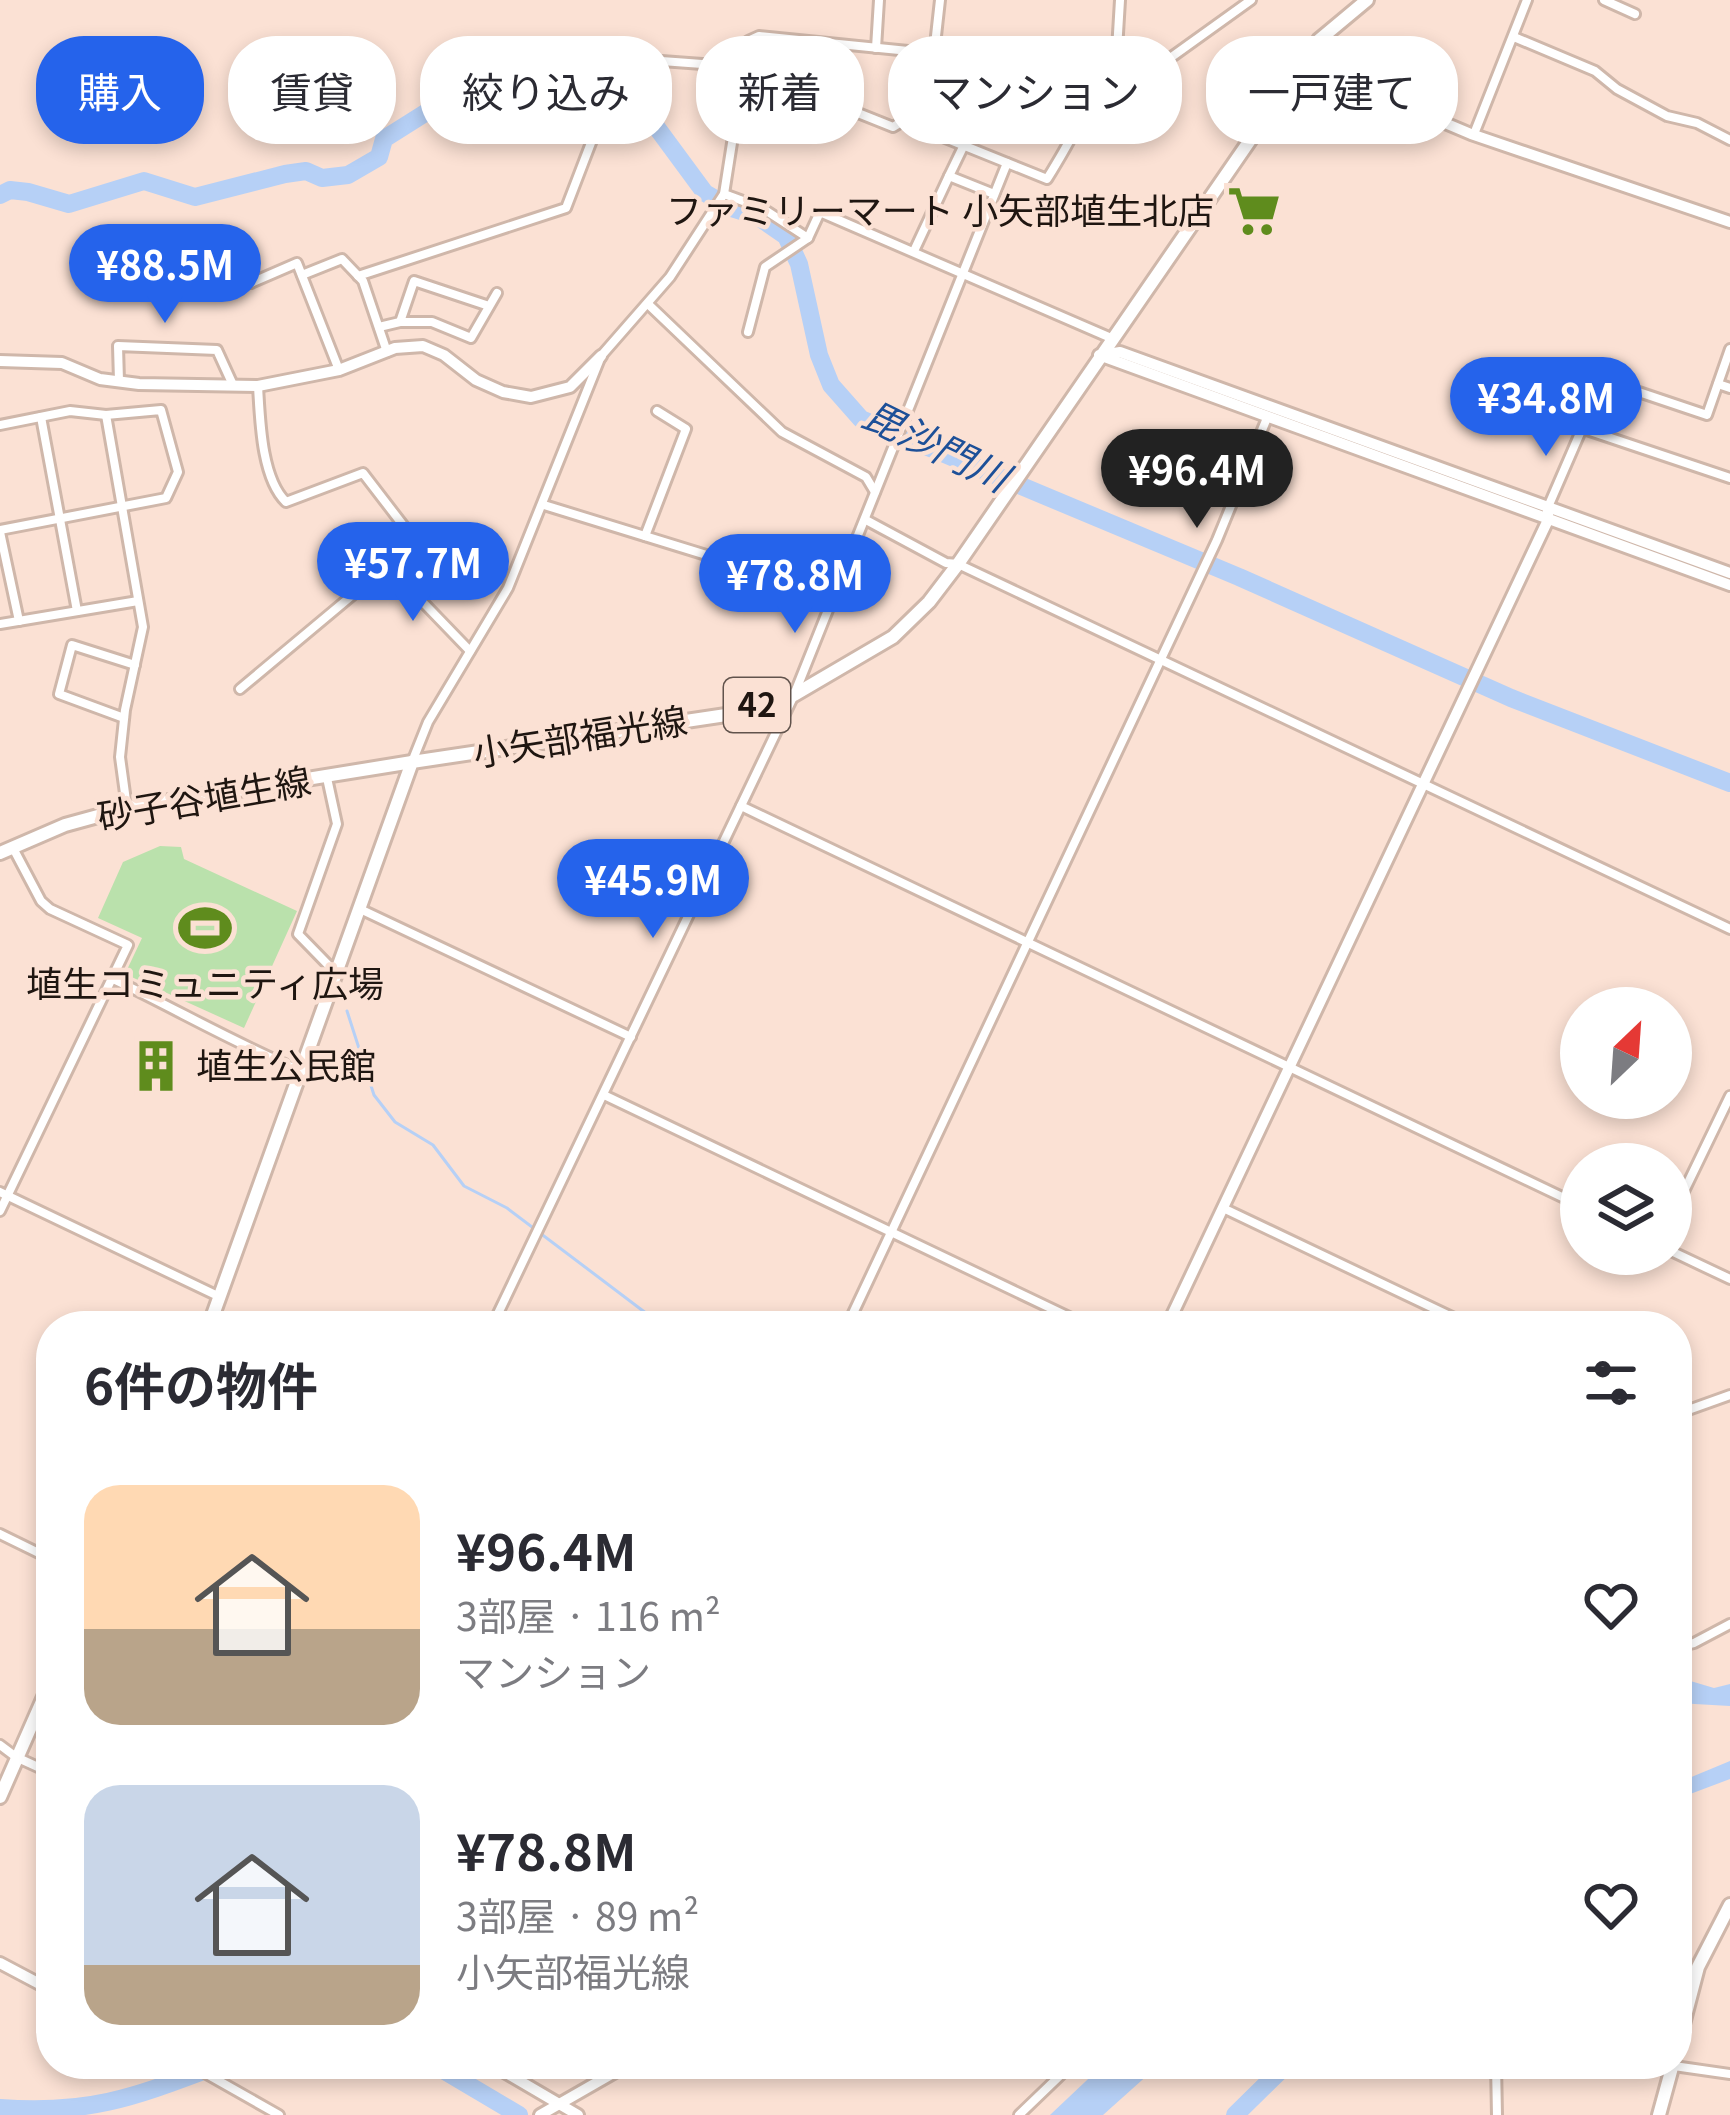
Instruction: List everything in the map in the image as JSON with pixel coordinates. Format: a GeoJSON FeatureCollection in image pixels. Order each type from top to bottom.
{"type":"FeatureCollection","features":[{"type":"Feature","properties":{"kind":"main road","name":"小矢部福光線"},"geometry":{"type":"LineString","coordinates":[[1323,36],[1359,2]]}},
{"type":"Feature","properties":{"kind":"main road","name":"小矢部福光線"},"geometry":{"type":"LineString","coordinates":[[412,762],[726,715],[794,694],[893,637],[929,602],[958,564],[1246,144]]}},
{"type":"Feature","properties":{"kind":"main road","name":"砂子谷埴生線"},"geometry":{"type":"LineString","coordinates":[[6,850],[65,825],[127,808],[412,762]]}},
{"type":"Feature","properties":{"kind":"main road"},"geometry":{"type":"LineString","coordinates":[[216,1311],[412,762]]}},
{"type":"Feature","properties":{"kind":"main road"},"geometry":{"type":"LineString","coordinates":[[0,1797],[36,1714]]}},
{"type":"Feature","properties":{"kind":"main road"},"geometry":{"type":"LineString","coordinates":[[1692,1990],[1698,1967],[1730,1904]]}},
{"type":"Feature","properties":{"kind":"main road"},"geometry":{"type":"LineString","coordinates":[[1660,2115],[1669,2079]]}},
{"type":"Feature","properties":{"kind":"street"},"geometry":{"type":"LineString","coordinates":[[876,48],[879,0]]}},
{"type":"Feature","properties":{"kind":"street"},"geometry":{"type":"LineString","coordinates":[[936,36],[940,0]]}},
{"type":"Feature","properties":{"kind":"street"},"geometry":{"type":"LineString","coordinates":[[1118,36],[1120,0]]}},
{"type":"Feature","properties":{"kind":"street"},"geometry":{"type":"LineString","coordinates":[[1182,50],[1251,0]]}},
{"type":"Feature","properties":{"kind":"street"},"geometry":{"type":"LineString","coordinates":[[1474,134],[1526,0]]}},
{"type":"Feature","properties":{"kind":"street"},"geometry":{"type":"LineString","coordinates":[[1604,0],[1635,14]]}},
{"type":"Feature","properties":{"kind":"street"},"geometry":{"type":"LineString","coordinates":[[1514,37],[1595,71],[1629,97],[1678,121],[1697,123],[1730,140]]}},
{"type":"Feature","properties":{"kind":"street"},"geometry":{"type":"LineString","coordinates":[[864,47],[888,49]]}},
{"type":"Feature","properties":{"kind":"street"},"geometry":{"type":"LineString","coordinates":[[864,116],[893,127],[903,121],[1047,179],[1068,144]]}},
{"type":"Feature","properties":{"kind":"street"},"geometry":{"type":"LineString","coordinates":[[1458,127],[1730,222]]}},
{"type":"Feature","properties":{"kind":"street"},"geometry":{"type":"LineString","coordinates":[[358,275],[566,208],[591,144]]}},
{"type":"Feature","properties":{"kind":"street"},"geometry":{"type":"LineString","coordinates":[[0,361],[62,363],[100,379],[118,381],[258,386],[423,346],[503,392],[531,397],[570,387],[648,304],[692,246],[724,194],[732,144]]}},
{"type":"Feature","properties":{"kind":"street"},"geometry":{"type":"LineString","coordinates":[[914,252],[964,146]]}},
{"type":"Feature","properties":{"kind":"street"},"geometry":{"type":"LineString","coordinates":[[499,1311],[794,694],[1007,163]]}},
{"type":"Feature","properties":{"kind":"street"},"geometry":{"type":"LineString","coordinates":[[949,176],[994,194]]}},
{"type":"Feature","properties":{"kind":"street"},"geometry":{"type":"LineString","coordinates":[[724,194],[762,208],[808,238]]}},
{"type":"Feature","properties":{"kind":"street"},"geometry":{"type":"LineString","coordinates":[[748,332],[765,267],[808,238],[820,212],[1111,338]]}},
{"type":"Feature","properties":{"kind":"street"},"geometry":{"type":"LineString","coordinates":[[302,275],[342,259],[358,275],[387,352]]}},
{"type":"Feature","properties":{"kind":"street"},"geometry":{"type":"LineString","coordinates":[[251,284],[297,263],[339,370]]}},
{"type":"Feature","properties":{"kind":"street"},"geometry":{"type":"LineString","coordinates":[[400,322],[414,281],[489,306]]}},
{"type":"Feature","properties":{"kind":"street"},"geometry":{"type":"LineString","coordinates":[[379,327],[432,322],[471,338],[497,292]]}},
{"type":"Feature","properties":{"kind":"street"},"geometry":{"type":"LineString","coordinates":[[648,304],[782,432],[866,478],[876,493]]}},
{"type":"Feature","properties":{"kind":"street"},"geometry":{"type":"LineString","coordinates":[[118,381],[118,346],[217,350],[232,385]]}},
{"type":"Feature","properties":{"kind":"street"},"geometry":{"type":"LineString","coordinates":[[1174,1311],[1482,661],[1604,380],[1707,415],[1730,349]]}},
{"type":"Feature","properties":{"kind":"street"},"geometry":{"type":"LineString","coordinates":[[1099,355],[1120,352],[1730,585]]}},
{"type":"Feature","properties":{"kind":"street"},"geometry":{"type":"LineString","coordinates":[[1099,355],[1267,418],[1730,573]]}},
{"type":"Feature","properties":{"kind":"street"},"geometry":{"type":"LineString","coordinates":[[412,762],[428,722],[508,588],[601,356]]}},
{"type":"Feature","properties":{"kind":"street"},"geometry":{"type":"LineString","coordinates":[[1718,384],[1730,388]]}},
{"type":"Feature","properties":{"kind":"street"},"geometry":{"type":"LineString","coordinates":[[240,689],[416,542],[363,473],[286,502],[279,495],[262,442],[258,386]]}},
{"type":"Feature","properties":{"kind":"street"},"geometry":{"type":"LineString","coordinates":[[0,425],[70,411],[106,415],[161,410],[178,472],[166,498],[0,531],[19,621]]}},
{"type":"Feature","properties":{"kind":"street"},"geometry":{"type":"LineString","coordinates":[[645,536],[686,429],[657,411]]}},
{"type":"Feature","properties":{"kind":"street"},"geometry":{"type":"LineString","coordinates":[[106,415],[143,627],[120,757],[127,808]]}},
{"type":"Feature","properties":{"kind":"street"},"geometry":{"type":"LineString","coordinates":[[40,417],[77,611]]}},
{"type":"Feature","properties":{"kind":"street"},"geometry":{"type":"LineString","coordinates":[[855,1311],[1217,540],[1267,418]]}},
{"type":"Feature","properties":{"kind":"street"},"geometry":{"type":"LineString","coordinates":[[1584,429],[1730,478]]}},
{"type":"Feature","properties":{"kind":"street"},"geometry":{"type":"LineString","coordinates":[[544,505],[836,595]]}},
{"type":"Feature","properties":{"kind":"street"},"geometry":{"type":"LineString","coordinates":[[866,520],[946,563],[958,564],[1160,658],[1730,929]]}},
{"type":"Feature","properties":{"kind":"street"},"geometry":{"type":"LineString","coordinates":[[388,566],[470,652]]}},
{"type":"Feature","properties":{"kind":"street"},"geometry":{"type":"LineString","coordinates":[[0,624],[138,601]]}},
{"type":"Feature","properties":{"kind":"street"},"geometry":{"type":"LineString","coordinates":[[124,718],[59,694],[72,645],[135,664]]}},
{"type":"Feature","properties":{"kind":"street"},"geometry":{"type":"LineString","coordinates":[[327,778],[337,824],[298,934],[337,975]]}},
{"type":"Feature","properties":{"kind":"street"},"geometry":{"type":"LineString","coordinates":[[741,806],[1560,1196]]}},
{"type":"Feature","properties":{"kind":"street"},"geometry":{"type":"LineString","coordinates":[[0,1211],[4,1193],[128,945],[50,909],[6,850]]}},
{"type":"Feature","properties":{"kind":"street"},"geometry":{"type":"LineString","coordinates":[[360,909],[632,1037]]}},
{"type":"Feature","properties":{"kind":"street"},"geometry":{"type":"LineString","coordinates":[[112,979],[302,1072]]}},
{"type":"Feature","properties":{"kind":"street"},"geometry":{"type":"LineString","coordinates":[[604,1095],[1056,1311]]}},
{"type":"Feature","properties":{"kind":"street"},"geometry":{"type":"LineString","coordinates":[[1692,1175],[1730,1096]]}},
{"type":"Feature","properties":{"kind":"street"},"geometry":{"type":"LineString","coordinates":[[4,1193],[222,1297]]}},
{"type":"Feature","properties":{"kind":"street"},"geometry":{"type":"LineString","coordinates":[[1223,1208],[1439,1311]]}},
{"type":"Feature","properties":{"kind":"street"},"geometry":{"type":"LineString","coordinates":[[1692,1261],[1730,1279]]}},
{"type":"Feature","properties":{"kind":"street"},"geometry":{"type":"LineString","coordinates":[[1692,1409],[1730,1395]]}},
{"type":"Feature","properties":{"kind":"street"},"geometry":{"type":"LineString","coordinates":[[0,1534],[36,1552]]}},
{"type":"Feature","properties":{"kind":"street"},"geometry":{"type":"LineString","coordinates":[[1692,1640],[1730,1624]]}},
{"type":"Feature","properties":{"kind":"street"},"geometry":{"type":"LineString","coordinates":[[0,1745],[36,1766]]}},
{"type":"Feature","properties":{"kind":"street"},"geometry":{"type":"LineString","coordinates":[[0,1963],[36,1982]]}},
{"type":"Feature","properties":{"kind":"street"},"geometry":{"type":"LineString","coordinates":[[1692,2068],[1730,2074]]}},
{"type":"Feature","properties":{"kind":"street"},"geometry":{"type":"LineString","coordinates":[[216,2079],[280,2115]]}},
{"type":"Feature","properties":{"kind":"street"},"geometry":{"type":"LineString","coordinates":[[517,2079],[578,2115]]}},
{"type":"Feature","properties":{"kind":"street"},"geometry":{"type":"LineString","coordinates":[[1019,2115],[1056,2079]]}},
{"type":"Feature","properties":{"kind":"street"},"geometry":{"type":"LineString","coordinates":[[1496,2079],[1497,2115]]}},
{"type":"Feature","properties":{"kind":"street"},"geometry":{"type":"LineString","coordinates":[[540,2115],[602,2080]]}},
{"type":"Feature","properties":{"kind":"green space","name":"埴生コミュニティ広場"},"geometry":{"type":"Polygon","coordinates":[[[160,846],[181,847],[184,859],[297,911],[244,1028],[125,974],[142,938],[98,918],[123,862],[160,846]]]}},
{"type":"Feature","properties":{"kind":"water"},"geometry":{"type":"Polygon","coordinates":[[[1692,1681],[1714,1688],[1730,1684],[1730,1706],[1692,1704],[1692,1681]]]}},
{"type":"Feature","properties":{"kind":"water"},"geometry":{"type":"Polygon","coordinates":[[[1730,1761],[1730,1779],[1692,1793],[1692,1777],[1730,1761]]]}},
{"type":"Feature","properties":{"kind":"water"},"geometry":{"type":"Polygon","coordinates":[[[1088,2079],[1143,2079],[1103,2115],[1050,2115],[1088,2079]]]}},
{"type":"Feature","properties":{"kind":"water"},"geometry":{"type":"Polygon","coordinates":[[[1260,2079],[1281,2079],[1252,2107],[1238,2100],[1260,2079]]]}},
{"type":"Feature","properties":{"kind":"waterway","name":"毘沙門川"},"geometry":{"type":"LineString","coordinates":[[0,195],[10,190],[28,192],[69,204],[144,181],[195,197],[285,174],[348,175],[379,157],[384,139],[430,110],[461,103],[599,97],[626,103],[649,117],[705,193],[757,216],[786,236],[799,264],[819,355],[831,385],[861,419],[1239,577],[1511,698],[1730,783]]}},
{"type":"Feature","properties":{"kind":"waterway"},"geometry":{"type":"LineString","coordinates":[[347,1011],[374,1095],[395,1122],[433,1145],[464,1186],[507,1208],[643,1311]]}},
{"type":"Feature","properties":{"kind":"waterway"},"geometry":{"type":"LineString","coordinates":[[0,2108],[90,2105],[180,2079]]}},
{"type":"Feature","properties":{"kind":"waterway"},"geometry":{"type":"LineString","coordinates":[[458,2079],[519,2115]]}},
{"type":"Feature","properties":{"kind":"waterway"},"geometry":{"type":"LineString","coordinates":[[1235,2115],[1272,2079]]}},
{"type":"Feature","properties":{"kind":"place","name":"ファミリーマート 小矢部埴生北店"},"geometry":{"type":"Point","coordinates":[1254,211]}},
{"type":"Feature","properties":{"kind":"place","name":"埴生コミュニティ広場"},"geometry":{"type":"Point","coordinates":[205,928]}},
{"type":"Feature","properties":{"kind":"place","name":"埴生公民館"},"geometry":{"type":"Point","coordinates":[156,1066]}}]}
